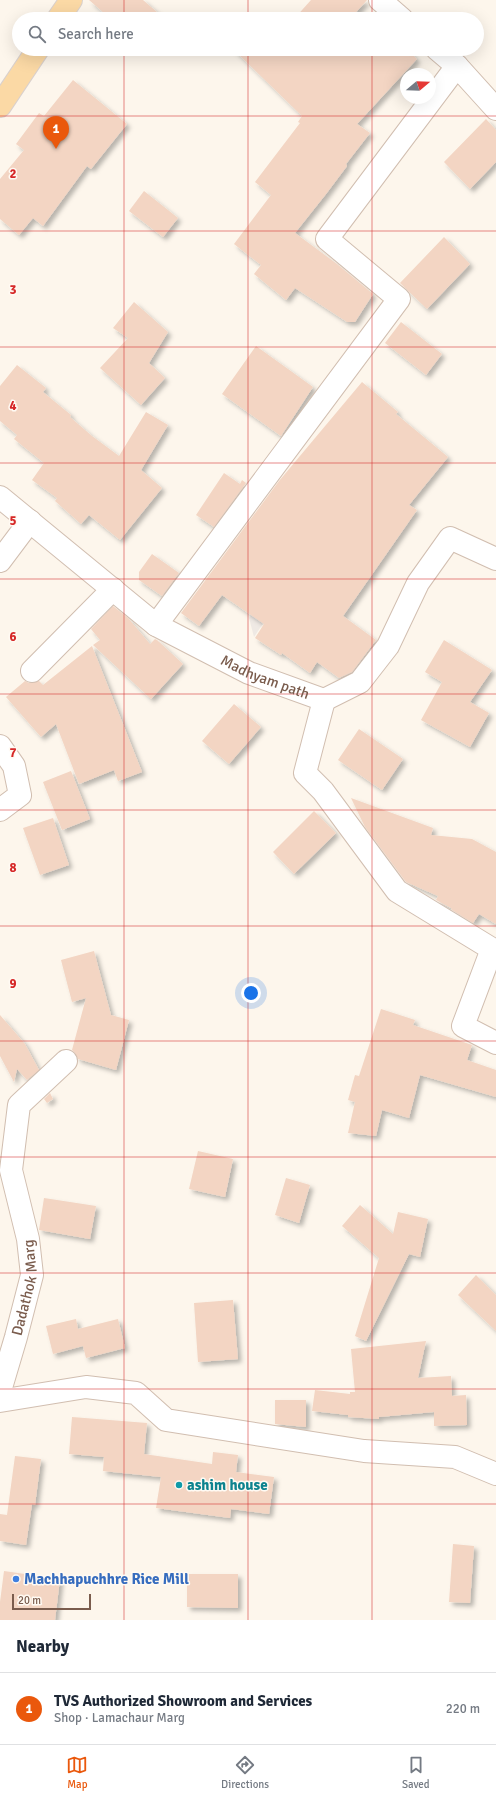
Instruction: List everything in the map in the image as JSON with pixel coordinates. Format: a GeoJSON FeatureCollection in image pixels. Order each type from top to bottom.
{"type":"FeatureCollection","features":[{"type":"Feature","properties":{"kind":"main road"},"geometry":{"type":"LineString","coordinates":[[63,12],[71,0]]}},
{"type":"Feature","properties":{"kind":"main road"},"geometry":{"type":"LineString","coordinates":[[0,106],[33,56]]}},
{"type":"Feature","properties":{"kind":"street"},"geometry":{"type":"LineString","coordinates":[[380,0],[394,12]]}},
{"type":"Feature","properties":{"kind":"street"},"geometry":{"type":"LineString","coordinates":[[445,56],[457,66],[496,109]]}},
{"type":"Feature","properties":{"kind":"street"},"geometry":{"type":"LineString","coordinates":[[156,625],[398,300],[327,238],[457,66]]}},
{"type":"Feature","properties":{"kind":"street","name":"Madhyam path"},"geometry":{"type":"LineString","coordinates":[[0,497],[156,625],[249,673],[324,700],[360,682],[388,646],[418,583],[450,538],[496,559]]}},
{"type":"Feature","properties":{"kind":"street"},"geometry":{"type":"LineString","coordinates":[[0,561],[30,521]]}},
{"type":"Feature","properties":{"kind":"street"},"geometry":{"type":"LineString","coordinates":[[32,671],[112,590]]}},
{"type":"Feature","properties":{"kind":"street"},"geometry":{"type":"LineString","coordinates":[[324,700],[305,773],[323,791],[397,890],[492,949],[463,1026],[496,1043]]}},
{"type":"Feature","properties":{"kind":"street"},"geometry":{"type":"LineString","coordinates":[[0,746],[14,766],[20,795],[0,810]]}},
{"type":"Feature","properties":{"kind":"street","name":"Dadathok Marg"},"geometry":{"type":"LineString","coordinates":[[0,1391],[32,1275],[28,1239],[11,1170],[19,1105],[66,1061]]}},
{"type":"Feature","properties":{"kind":"street"},"geometry":{"type":"LineString","coordinates":[[0,1401],[86,1387],[136,1393],[166,1420],[364,1452],[455,1457],[496,1474]]}},
{"type":"Feature","properties":{"kind":"shaded area"},"geometry":{"type":"Polygon","coordinates":[[[285,590],[254,637],[249,618],[264,600],[285,590]]]}},
{"type":"Feature","properties":{"kind":"building"},"geometry":{"type":"Polygon","coordinates":[[[89,0],[143,0],[157,12],[103,12],[89,0]]]}},
{"type":"Feature","properties":{"kind":"building"},"geometry":{"type":"Polygon","coordinates":[[[311,0],[367,0],[356,12],[300,12],[311,0]]]}},
{"type":"Feature","properties":{"kind":"building"},"geometry":{"type":"Polygon","coordinates":[[[240,56],[414,56],[417,59],[409,68],[400,68],[400,77],[357,124],[370,133],[346,164],[347,166],[326,194],[295,233],[337,264],[373,294],[355,322],[347,322],[295,288],[286,300],[254,274],[261,265],[234,244],[271,195],[255,182],[300,123],[298,122],[302,116],[240,56]]]}},
{"type":"Feature","properties":{"kind":"building"},"geometry":{"type":"Polygon","coordinates":[[[73,80],[127,124],[91,169],[87,166],[43,226],[33,218],[19,235],[0,219],[0,179],[24,150],[16,144],[39,113],[44,116],[73,80]]]}},
{"type":"Feature","properties":{"kind":"building"},"geometry":{"type":"Polygon","coordinates":[[[486,119],[496,130],[496,162],[470,189],[444,162],[486,119]]]}},
{"type":"Feature","properties":{"kind":"building"},"geometry":{"type":"Polygon","coordinates":[[[144,191],[178,218],[163,237],[129,211],[144,191]]]}},
{"type":"Feature","properties":{"kind":"building"},"geometry":{"type":"Polygon","coordinates":[[[444,237],[470,264],[427,309],[400,283],[444,237]]]}},
{"type":"Feature","properties":{"kind":"building"},"geometry":{"type":"Polygon","coordinates":[[[134,302],[168,332],[149,363],[165,378],[141,405],[100,368],[128,338],[113,328],[134,302]]]}},
{"type":"Feature","properties":{"kind":"building"},"geometry":{"type":"Polygon","coordinates":[[[401,322],[442,354],[426,375],[385,343],[401,322]]]}},
{"type":"Feature","properties":{"kind":"building"},"geometry":{"type":"Polygon","coordinates":[[[256,346],[313,387],[281,436],[222,394],[256,346]]]}},
{"type":"Feature","properties":{"kind":"building"},"geometry":{"type":"Polygon","coordinates":[[[17,365],[46,388],[43,392],[71,415],[70,417],[119,456],[146,412],[168,425],[141,470],[162,488],[120,540],[89,515],[81,524],[55,501],[57,498],[32,480],[44,463],[14,439],[17,435],[0,421],[0,386],[17,365]]]}},
{"type":"Feature","properties":{"kind":"building"},"geometry":{"type":"Polygon","coordinates":[[[362,382],[398,412],[396,414],[448,457],[409,505],[417,510],[343,616],[376,640],[352,672],[339,678],[317,662],[310,673],[282,653],[281,655],[255,638],[264,624],[222,595],[199,626],[181,613],[279,481],[362,382]]]}},
{"type":"Feature","properties":{"kind":"building"},"geometry":{"type":"Polygon","coordinates":[[[224,473],[240,484],[242,480],[246,483],[214,527],[196,515],[224,473]]]}},
{"type":"Feature","properties":{"kind":"building"},"geometry":{"type":"Polygon","coordinates":[[[152,554],[179,573],[162,596],[139,580],[139,572],[152,554]]]}},
{"type":"Feature","properties":{"kind":"building"},"geometry":{"type":"Polygon","coordinates":[[[113,606],[128,618],[150,644],[155,639],[157,640],[183,664],[151,699],[93,645],[100,640],[91,629],[113,606]]]}},
{"type":"Feature","properties":{"kind":"building"},"geometry":{"type":"Polygon","coordinates":[[[444,640],[492,670],[470,702],[489,713],[470,747],[421,720],[442,682],[425,672],[444,640]]]}},
{"type":"Feature","properties":{"kind":"building"},"geometry":{"type":"Polygon","coordinates":[[[92,646],[142,772],[118,781],[114,770],[79,784],[56,724],[41,737],[6,697],[25,681],[29,683],[39,681],[43,685],[92,646]]]}},
{"type":"Feature","properties":{"kind":"building"},"geometry":{"type":"Polygon","coordinates":[[[234,704],[261,727],[229,764],[202,741],[234,704]]]}},
{"type":"Feature","properties":{"kind":"building"},"geometry":{"type":"Polygon","coordinates":[[[359,729],[403,759],[382,790],[338,760],[359,729]]]}},
{"type":"Feature","properties":{"kind":"building"},"geometry":{"type":"Polygon","coordinates":[[[71,771],[90,819],[62,830],[43,782],[71,771]]]}},
{"type":"Feature","properties":{"kind":"building"},"geometry":{"type":"Polygon","coordinates":[[[351,798],[433,828],[431,835],[472,839],[496,852],[496,924],[479,914],[473,923],[436,900],[438,896],[406,882],[365,827],[351,798]]]}},
{"type":"Feature","properties":{"kind":"building"},"geometry":{"type":"Polygon","coordinates":[[[314,811],[336,833],[294,874],[273,852],[314,811]]]}},
{"type":"Feature","properties":{"kind":"building"},"geometry":{"type":"Polygon","coordinates":[[[53,818],[69,865],[40,875],[23,828],[53,818]]]}},
{"type":"Feature","properties":{"kind":"building"},"geometry":{"type":"Polygon","coordinates":[[[94,951],[111,1015],[129,1020],[116,1070],[78,1059],[72,1050],[86,998],[72,1002],[61,960],[94,951]]]}},
{"type":"Feature","properties":{"kind":"building"},"geometry":{"type":"Polygon","coordinates":[[[381,1009],[415,1020],[413,1025],[472,1045],[467,1060],[496,1070],[496,1097],[420,1075],[409,1118],[382,1110],[376,1136],[348,1133],[355,1102],[348,1100],[355,1075],[359,1076],[381,1009]]]}},
{"type":"Feature","properties":{"kind":"building"},"geometry":{"type":"Polygon","coordinates":[[[0,1015],[25,1044],[39,1070],[27,1080],[17,1069],[14,1082],[0,1056],[0,1015]]]}},
{"type":"Feature","properties":{"kind":"building"},"geometry":{"type":"Polygon","coordinates":[[[50,1093],[53,1099],[47,1103],[44,1099],[50,1093]]]}},
{"type":"Feature","properties":{"kind":"building"},"geometry":{"type":"Polygon","coordinates":[[[198,1151],[233,1159],[225,1197],[189,1189],[198,1151]]]}},
{"type":"Feature","properties":{"kind":"building"},"geometry":{"type":"Polygon","coordinates":[[[286,1178],[310,1185],[299,1223],[275,1215],[286,1178]]]}},
{"type":"Feature","properties":{"kind":"building"},"geometry":{"type":"Polygon","coordinates":[[[44,1198],[96,1206],[90,1239],[39,1230],[44,1198]]]}},
{"type":"Feature","properties":{"kind":"building"},"geometry":{"type":"Polygon","coordinates":[[[360,1205],[393,1234],[398,1212],[428,1219],[420,1257],[409,1254],[366,1341],[355,1336],[379,1258],[342,1226],[360,1205]]]}},
{"type":"Feature","properties":{"kind":"building"},"geometry":{"type":"Polygon","coordinates":[[[476,1275],[496,1295],[496,1331],[458,1295],[476,1275]]]}},
{"type":"Feature","properties":{"kind":"building"},"geometry":{"type":"Polygon","coordinates":[[[233,1300],[238,1359],[198,1362],[194,1303],[233,1300]]]}},
{"type":"Feature","properties":{"kind":"building"},"geometry":{"type":"Polygon","coordinates":[[[76,1319],[78,1329],[118,1319],[125,1348],[86,1358],[83,1346],[53,1354],[46,1326],[76,1319]]]}},
{"type":"Feature","properties":{"kind":"building"},"geometry":{"type":"Polygon","coordinates":[[[426,1341],[418,1378],[451,1376],[452,1396],[466,1395],[467,1425],[434,1426],[434,1412],[379,1417],[379,1419],[348,1417],[348,1415],[312,1411],[315,1390],[350,1394],[350,1392],[355,1392],[351,1349],[426,1341]]]}},
{"type":"Feature","properties":{"kind":"building"},"geometry":{"type":"Polygon","coordinates":[[[275,1400],[306,1400],[306,1427],[275,1424],[275,1400]]]}},
{"type":"Feature","properties":{"kind":"building"},"geometry":{"type":"Polygon","coordinates":[[[72,1417],[147,1423],[144,1454],[212,1464],[213,1452],[238,1455],[236,1472],[274,1477],[269,1514],[231,1509],[230,1518],[156,1508],[161,1477],[103,1471],[104,1457],[69,1454],[72,1417]]]}},
{"type":"Feature","properties":{"kind":"building"},"geometry":{"type":"Polygon","coordinates":[[[15,1456],[41,1459],[35,1505],[32,1504],[26,1545],[0,1541],[0,1514],[7,1515],[15,1456]]]}},
{"type":"Feature","properties":{"kind":"building"},"geometry":{"type":"Polygon","coordinates":[[[453,1544],[474,1546],[470,1603],[449,1602],[453,1544]]]}},
{"type":"Feature","properties":{"kind":"building"},"geometry":{"type":"Polygon","coordinates":[[[4,1571],[60,1579],[55,1620],[0,1620],[0,1602],[4,1571]]]}},
{"type":"Feature","properties":{"kind":"building"},"geometry":{"type":"Polygon","coordinates":[[[187,1574],[238,1574],[238,1608],[187,1607],[187,1574]]]}},
{"type":"Feature","properties":{"kind":"place","name":"TVS Authorized Showroom and Services"},"geometry":{"type":"Point","coordinates":[56,149]}},
{"type":"Feature","properties":{"kind":"place","name":"ashim house"},"geometry":{"type":"Point","coordinates":[179,1485]}},
{"type":"Feature","properties":{"kind":"place","name":"Machhapuchhre Rice Mill"},"geometry":{"type":"Point","coordinates":[16,1579]}}]}
